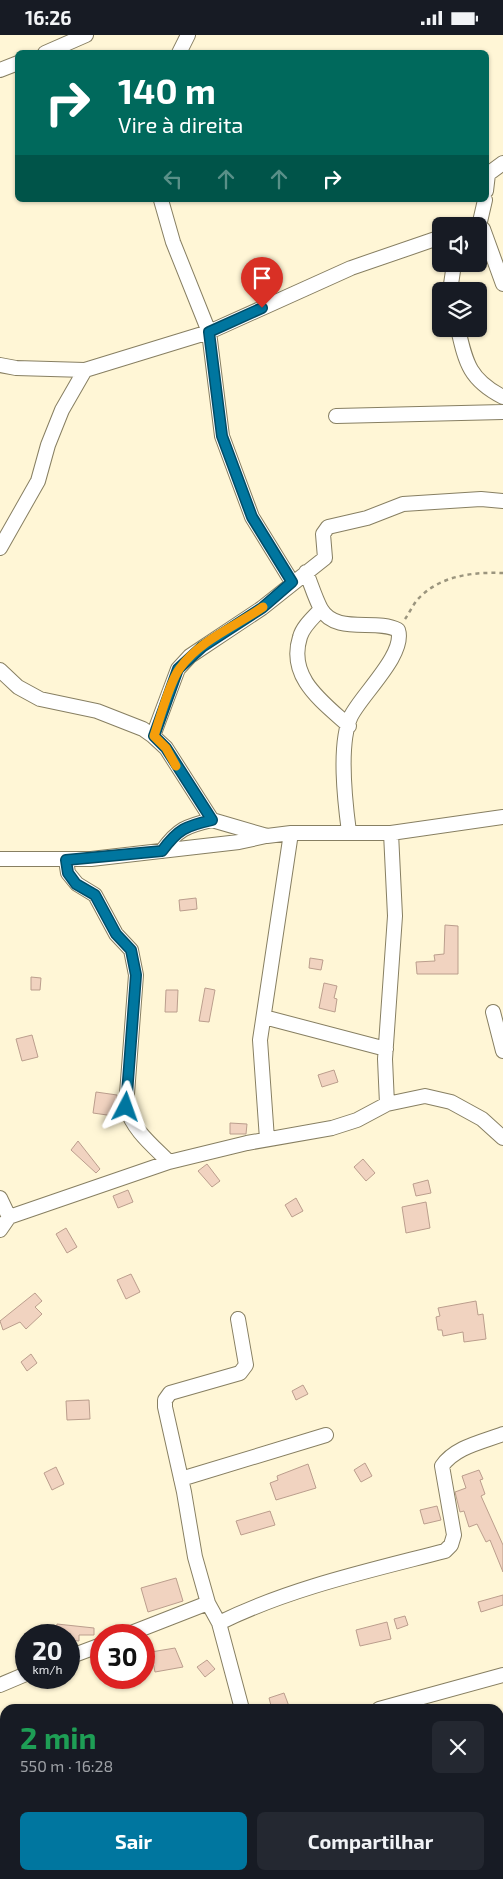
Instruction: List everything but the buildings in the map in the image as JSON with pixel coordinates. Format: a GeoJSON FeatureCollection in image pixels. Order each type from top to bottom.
{"type":"FeatureCollection","features":[{"type":"Feature","properties":{"kind":"street"},"geometry":{"type":"LineString","coordinates":[[51,50],[86,35]]}},
{"type":"Feature","properties":{"kind":"street"},"geometry":{"type":"LineString","coordinates":[[180,50],[188,35]]}},
{"type":"Feature","properties":{"kind":"street"},"geometry":{"type":"LineString","coordinates":[[0,70],[15,64]]}},
{"type":"Feature","properties":{"kind":"street"},"geometry":{"type":"LineString","coordinates":[[489,173],[503,163]]}},
{"type":"Feature","properties":{"kind":"street"},"geometry":{"type":"LineString","coordinates":[[162,202],[173,242],[209,332],[222,436],[252,517],[292,582]]}},
{"type":"Feature","properties":{"kind":"street"},"geometry":{"type":"LineString","coordinates":[[478,217],[484,202]]}},
{"type":"Feature","properties":{"kind":"street"},"geometry":{"type":"LineString","coordinates":[[0,365],[16,369],[85,370],[209,332],[351,268],[432,240]]}},
{"type":"Feature","properties":{"kind":"street"},"geometry":{"type":"LineString","coordinates":[[487,240],[503,284]]}},
{"type":"Feature","properties":{"kind":"street"},"geometry":{"type":"LineString","coordinates":[[460,337],[464,356],[480,384],[503,397]]}},
{"type":"Feature","properties":{"kind":"street"},"geometry":{"type":"LineString","coordinates":[[0,549],[38,481],[48,445],[62,410],[85,370]]}},
{"type":"Feature","properties":{"kind":"street"},"geometry":{"type":"LineString","coordinates":[[336,416],[503,412]]}},
{"type":"Feature","properties":{"kind":"street"},"geometry":{"type":"LineString","coordinates":[[154,736],[178,669],[215,637],[262,608],[324,558],[324,534],[328,527],[367,518],[403,504],[481,499],[503,501]]}},
{"type":"Feature","properties":{"kind":"street"},"geometry":{"type":"LineString","coordinates":[[306,572],[321,609],[337,621],[391,626],[398,630],[399,645],[395,654],[351,717],[344,770],[344,798],[349,832]]}},
{"type":"Feature","properties":{"kind":"street"},"geometry":{"type":"LineString","coordinates":[[321,609],[300,637],[297,656],[300,676],[317,696],[349,726]]}},
{"type":"Feature","properties":{"kind":"street"},"geometry":{"type":"LineString","coordinates":[[0,670],[18,687],[40,699],[97,711],[143,729],[154,736],[166,748],[212,820]]}},
{"type":"Feature","properties":{"kind":"street"},"geometry":{"type":"LineString","coordinates":[[0,859],[17,857],[66,860],[239,842],[291,833],[391,833],[503,817]]}},
{"type":"Feature","properties":{"kind":"street"},"geometry":{"type":"LineString","coordinates":[[162,851],[174,835],[187,825],[212,820],[267,836]]}},
{"type":"Feature","properties":{"kind":"street"},"geometry":{"type":"LineString","coordinates":[[267,1139],[260,1041],[291,833]]}},
{"type":"Feature","properties":{"kind":"street"},"geometry":{"type":"LineString","coordinates":[[387,1104],[386,1049],[396,916],[391,833]]}},
{"type":"Feature","properties":{"kind":"street"},"geometry":{"type":"LineString","coordinates":[[66,860],[68,873],[76,884],[95,895],[116,934],[131,950],[136,975],[126,1107],[129,1118],[136,1129],[169,1162]]}},
{"type":"Feature","properties":{"kind":"street"},"geometry":{"type":"LineString","coordinates":[[493,1012],[503,1051]]}},
{"type":"Feature","properties":{"kind":"street"},"geometry":{"type":"LineString","coordinates":[[264,1017],[386,1049]]}},
{"type":"Feature","properties":{"kind":"street"},"geometry":{"type":"LineString","coordinates":[[0,1230],[9,1217],[169,1162],[267,1139],[332,1128],[357,1120],[387,1104],[425,1096],[451,1102],[482,1119],[503,1138]]}},
{"type":"Feature","properties":{"kind":"street"},"geometry":{"type":"LineString","coordinates":[[0,1198],[9,1217]]}},
{"type":"Feature","properties":{"kind":"street"},"geometry":{"type":"LineString","coordinates":[[238,1319],[246,1365],[244,1370],[240,1373],[170,1393],[165,1399],[196,1557],[208,1603],[219,1623],[241,1704]]}},
{"type":"Feature","properties":{"kind":"street"},"geometry":{"type":"LineString","coordinates":[[219,1623],[252,1607],[290,1593],[445,1551],[451,1545],[454,1535],[442,1466],[448,1458],[459,1451],[503,1434]]}},
{"type":"Feature","properties":{"kind":"street"},"geometry":{"type":"LineString","coordinates":[[181,1479],[326,1435]]}},
{"type":"Feature","properties":{"kind":"street"},"geometry":{"type":"LineString","coordinates":[[154,1624],[208,1603]]}},
{"type":"Feature","properties":{"kind":"street"},"geometry":{"type":"LineString","coordinates":[[397,1704],[503,1675]]}},
{"type":"Feature","properties":{"kind":"street"},"geometry":{"type":"LineString","coordinates":[[0,1685],[15,1679]]}},
{"type":"Feature","properties":{"kind":"path"},"geometry":{"type":"LineString","coordinates":[[398,630],[419,597],[435,585],[468,574],[503,573]]}},
{"type":"Feature","properties":{"kind":"slow traffic"},"geometry":{"type":"LineString","coordinates":[[176,766],[166,748],[154,736],[178,669],[190,656],[215,637],[263,607]]}},
{"type":"Feature","properties":{"kind":"route"},"geometry":{"type":"LineString","coordinates":[[126,1107],[136,975],[131,950],[116,934],[95,895],[76,884],[68,873],[66,860],[162,851],[174,835],[187,825],[212,820],[166,748],[154,736],[178,669],[190,656],[215,637],[262,608],[292,582],[252,517],[222,436],[209,332],[262,308]]}}]}
